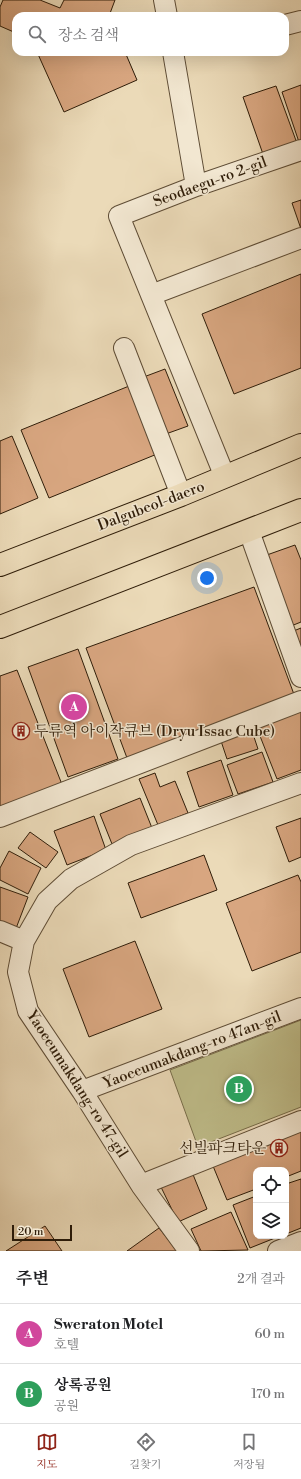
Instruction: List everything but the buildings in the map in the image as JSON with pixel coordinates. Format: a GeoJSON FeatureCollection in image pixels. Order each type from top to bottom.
{"type":"FeatureCollection","features":[{"type":"Feature","properties":{"kind":"main road","name":"Dalgubeol-daero"},"geometry":{"type":"LineString","coordinates":[[0,565],[181,495],[301,445]]}},
{"type":"Feature","properties":{"kind":"main road"},"geometry":{"type":"LineString","coordinates":[[0,627],[301,510]]}},
{"type":"Feature","properties":{"kind":"street"},"geometry":{"type":"LineString","coordinates":[[164,0],[166,12]]}},
{"type":"Feature","properties":{"kind":"street"},"geometry":{"type":"LineString","coordinates":[[289,24],[301,21]]}},
{"type":"Feature","properties":{"kind":"street"},"geometry":{"type":"LineString","coordinates":[[174,56],[196,186]]}},
{"type":"Feature","properties":{"kind":"street","name":"Seodaegu-ro 2-gil"},"geometry":{"type":"LineString","coordinates":[[151,295],[119,216],[196,186],[301,150]]}},
{"type":"Feature","properties":{"kind":"street"},"geometry":{"type":"LineString","coordinates":[[225,477],[151,295],[301,238]]}},
{"type":"Feature","properties":{"kind":"street"},"geometry":{"type":"LineString","coordinates":[[124,348],[181,495]]}},
{"type":"Feature","properties":{"kind":"street"},"geometry":{"type":"LineString","coordinates":[[249,531],[301,677]]}},
{"type":"Feature","properties":{"kind":"street"},"geometry":{"type":"LineString","coordinates":[[0,817],[301,701]]}},
{"type":"Feature","properties":{"kind":"street","name":"Yaoeeumakdang-ro 47-gil"},"geometry":{"type":"LineString","coordinates":[[188,1251],[141,1185],[82,1091],[28,1011],[18,972],[24,941],[47,901],[72,879],[131,845],[301,783]]}},
{"type":"Feature","properties":{"kind":"street"},"geometry":{"type":"LineString","coordinates":[[0,931],[24,941]]}},
{"type":"Feature","properties":{"kind":"street","name":"Yaoeeumakdang-ro 47an-gil"},"geometry":{"type":"LineString","coordinates":[[82,1091],[301,1008]]}},
{"type":"Feature","properties":{"kind":"street"},"geometry":{"type":"LineString","coordinates":[[141,1185],[301,1120]]}},
{"type":"Feature","properties":{"kind":"street"},"geometry":{"type":"LineString","coordinates":[[278,1251],[301,1242]]}},
{"type":"Feature","properties":{"kind":"shaded area"},"geometry":{"type":"Polygon","coordinates":[[[301,1020],[301,1107],[198,1147],[170,1070],[301,1020]]]}},
{"type":"Feature","properties":{"kind":"place","name":"Sweraton Motel"},"geometry":{"type":"Point","coordinates":[74,707]}},
{"type":"Feature","properties":{"kind":"place","name":"두류역 아이작큐브 (Dryu Issac Cube)"},"geometry":{"type":"Point","coordinates":[21,731]}},
{"type":"Feature","properties":{"kind":"place","name":"상록공원"},"geometry":{"type":"Point","coordinates":[239,1089]}},
{"type":"Feature","properties":{"kind":"place","name":"선빌파크타운"},"geometry":{"type":"Point","coordinates":[279,1148]}}]}
